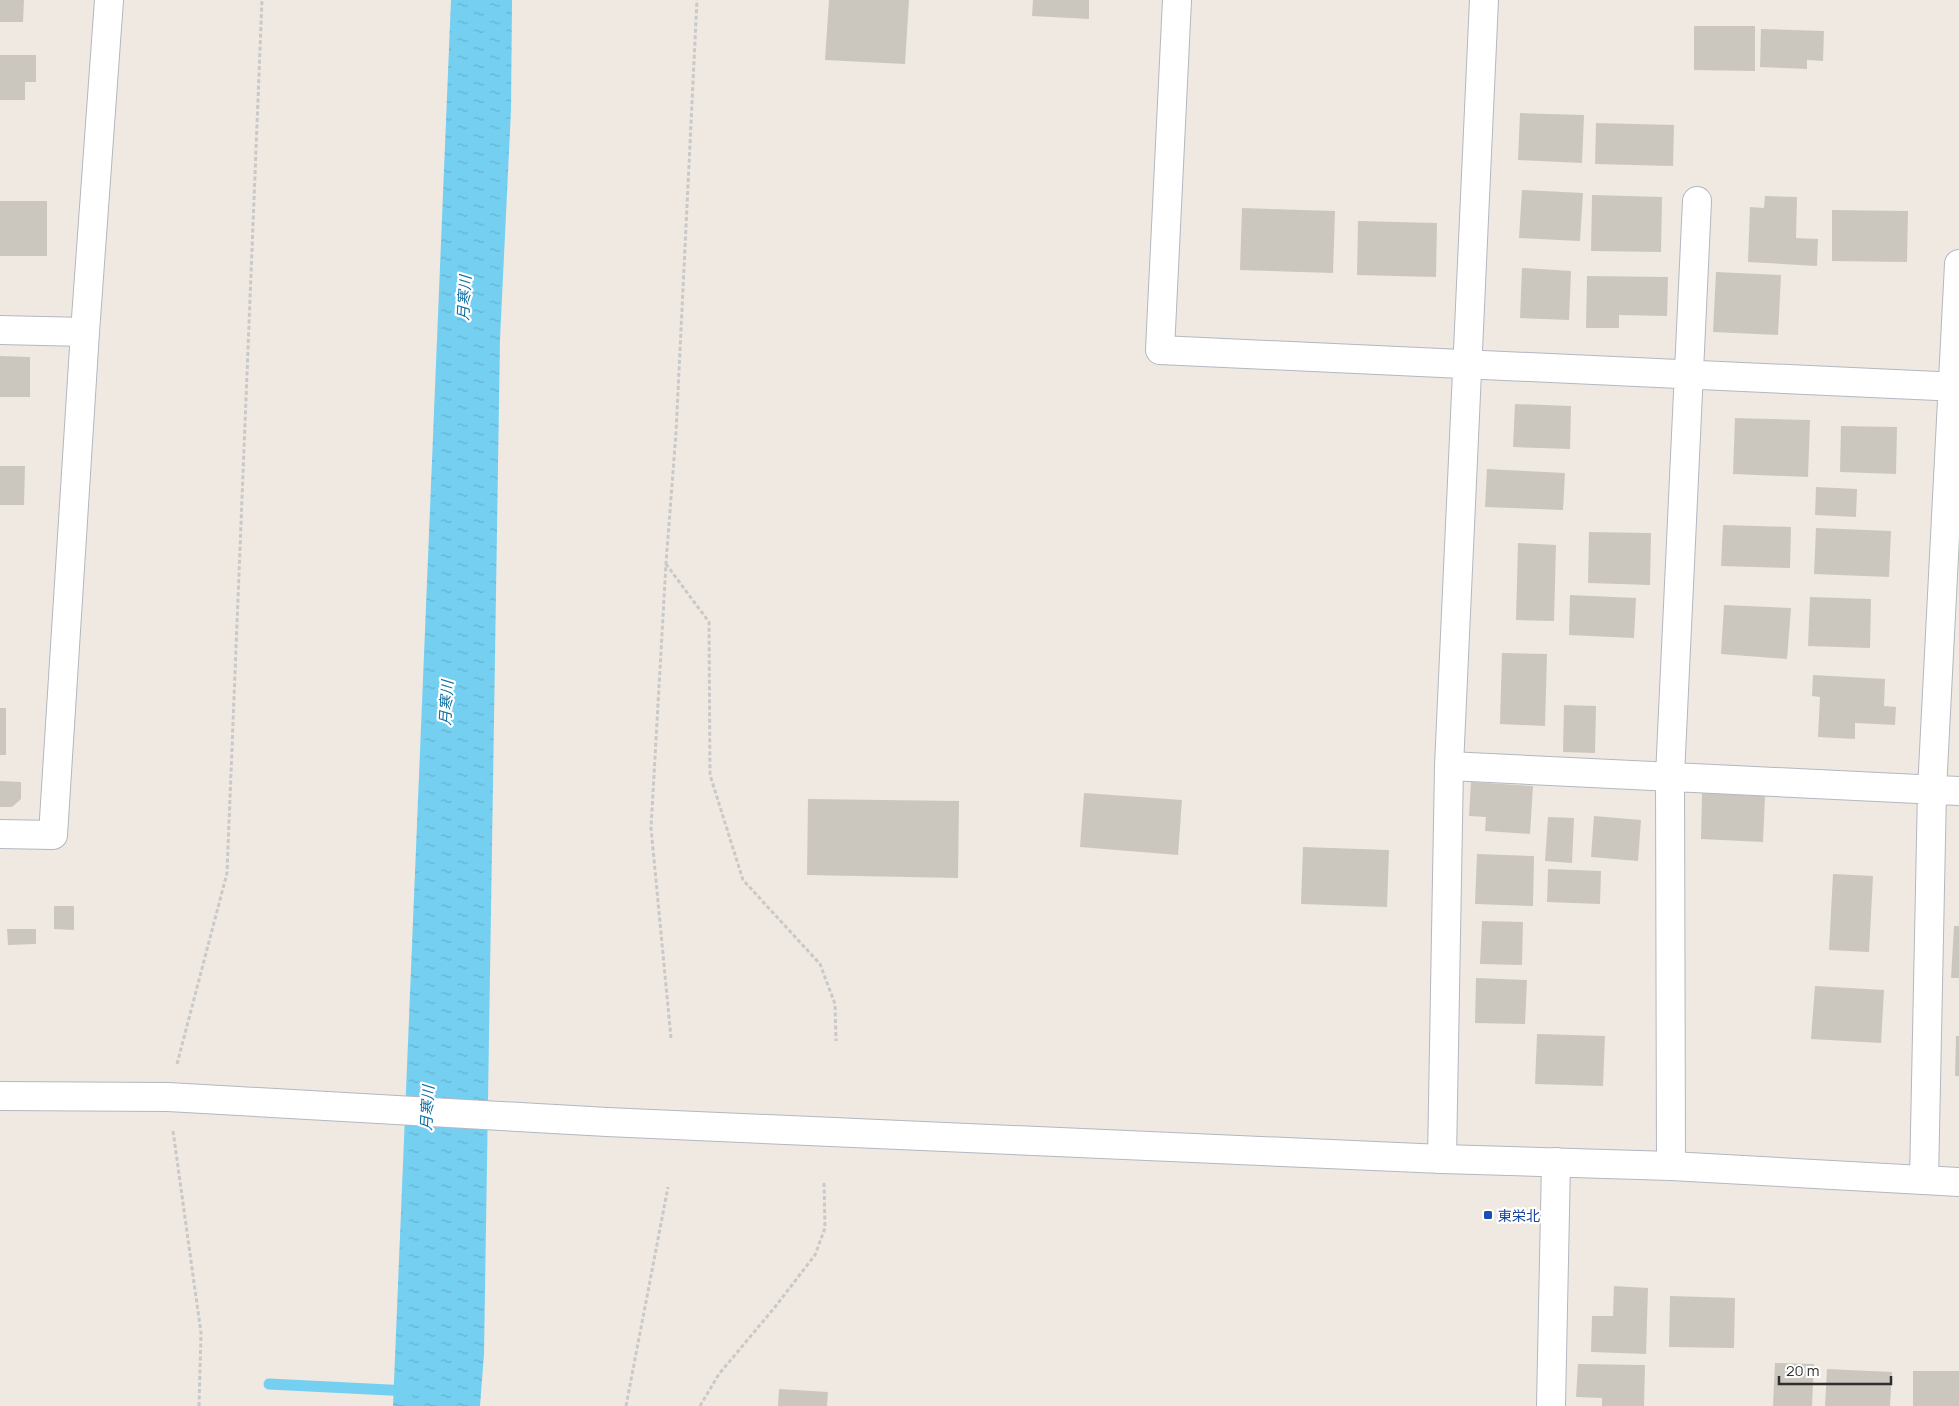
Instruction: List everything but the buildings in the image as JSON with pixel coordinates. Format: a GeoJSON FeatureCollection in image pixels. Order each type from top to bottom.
{"type":"FeatureCollection","features":[{"type":"Feature","properties":{"kind":"street"},"geometry":{"type":"LineString","coordinates":[[0,834],[53,834],[85,332],[109,0]]}},
{"type":"Feature","properties":{"kind":"street"},"geometry":{"type":"LineString","coordinates":[[1177,0],[1160,350],[1955,387]]}},
{"type":"Feature","properties":{"kind":"street"},"geometry":{"type":"LineString","coordinates":[[1442,1159],[1449,766],[1484,0]]}},
{"type":"Feature","properties":{"kind":"street"},"geometry":{"type":"LineString","coordinates":[[1671,1166],[1670,776],[1697,201]]}},
{"type":"Feature","properties":{"kind":"street"},"geometry":{"type":"LineString","coordinates":[[1924,1180],[1932,790],[1955,387],[1959,264]]}},
{"type":"Feature","properties":{"kind":"street"},"geometry":{"type":"LineString","coordinates":[[0,330],[85,332]]}},
{"type":"Feature","properties":{"kind":"street"},"geometry":{"type":"LineString","coordinates":[[1449,766],[1959,791]]}},
{"type":"Feature","properties":{"kind":"street"},"geometry":{"type":"LineString","coordinates":[[0,1096],[168,1097],[607,1122],[1442,1159],[1671,1166],[1959,1182]]}},
{"type":"Feature","properties":{"kind":"street"},"geometry":{"type":"LineString","coordinates":[[1550,1406],[1556,1162]]}},
{"type":"Feature","properties":{"kind":"path"},"geometry":{"type":"LineString","coordinates":[[199,1406],[201,1333],[168,1097],[227,873],[262,0]]}},
{"type":"Feature","properties":{"kind":"path"},"geometry":{"type":"LineString","coordinates":[[672,1038],[651,828],[666,563],[676,433],[697,0]]}},
{"type":"Feature","properties":{"kind":"path"},"geometry":{"type":"LineString","coordinates":[[666,563],[709,622],[710,775],[743,880],[820,964],[835,1004],[836,1041]]}},
{"type":"Feature","properties":{"kind":"path"},"geometry":{"type":"LineString","coordinates":[[700,1406],[718,1374],[775,1307],[815,1255],[825,1228],[824,1183]]}},
{"type":"Feature","properties":{"kind":"path"},"geometry":{"type":"LineString","coordinates":[[626,1406],[668,1187]]}},
{"type":"Feature","properties":{"kind":"water","name":"月寒川"},"geometry":{"type":"Polygon","coordinates":[[[451,0],[512,0],[511,110],[500,339],[484,1354],[480,1406],[393,1406],[451,0]]]}},
{"type":"Feature","properties":{"kind":"waterway"},"geometry":{"type":"LineString","coordinates":[[269,1384],[409,1391]]}},
{"type":"Feature","properties":{"kind":"place","name":"東栄北"},"geometry":{"type":"Point","coordinates":[1488,1215]}}]}
